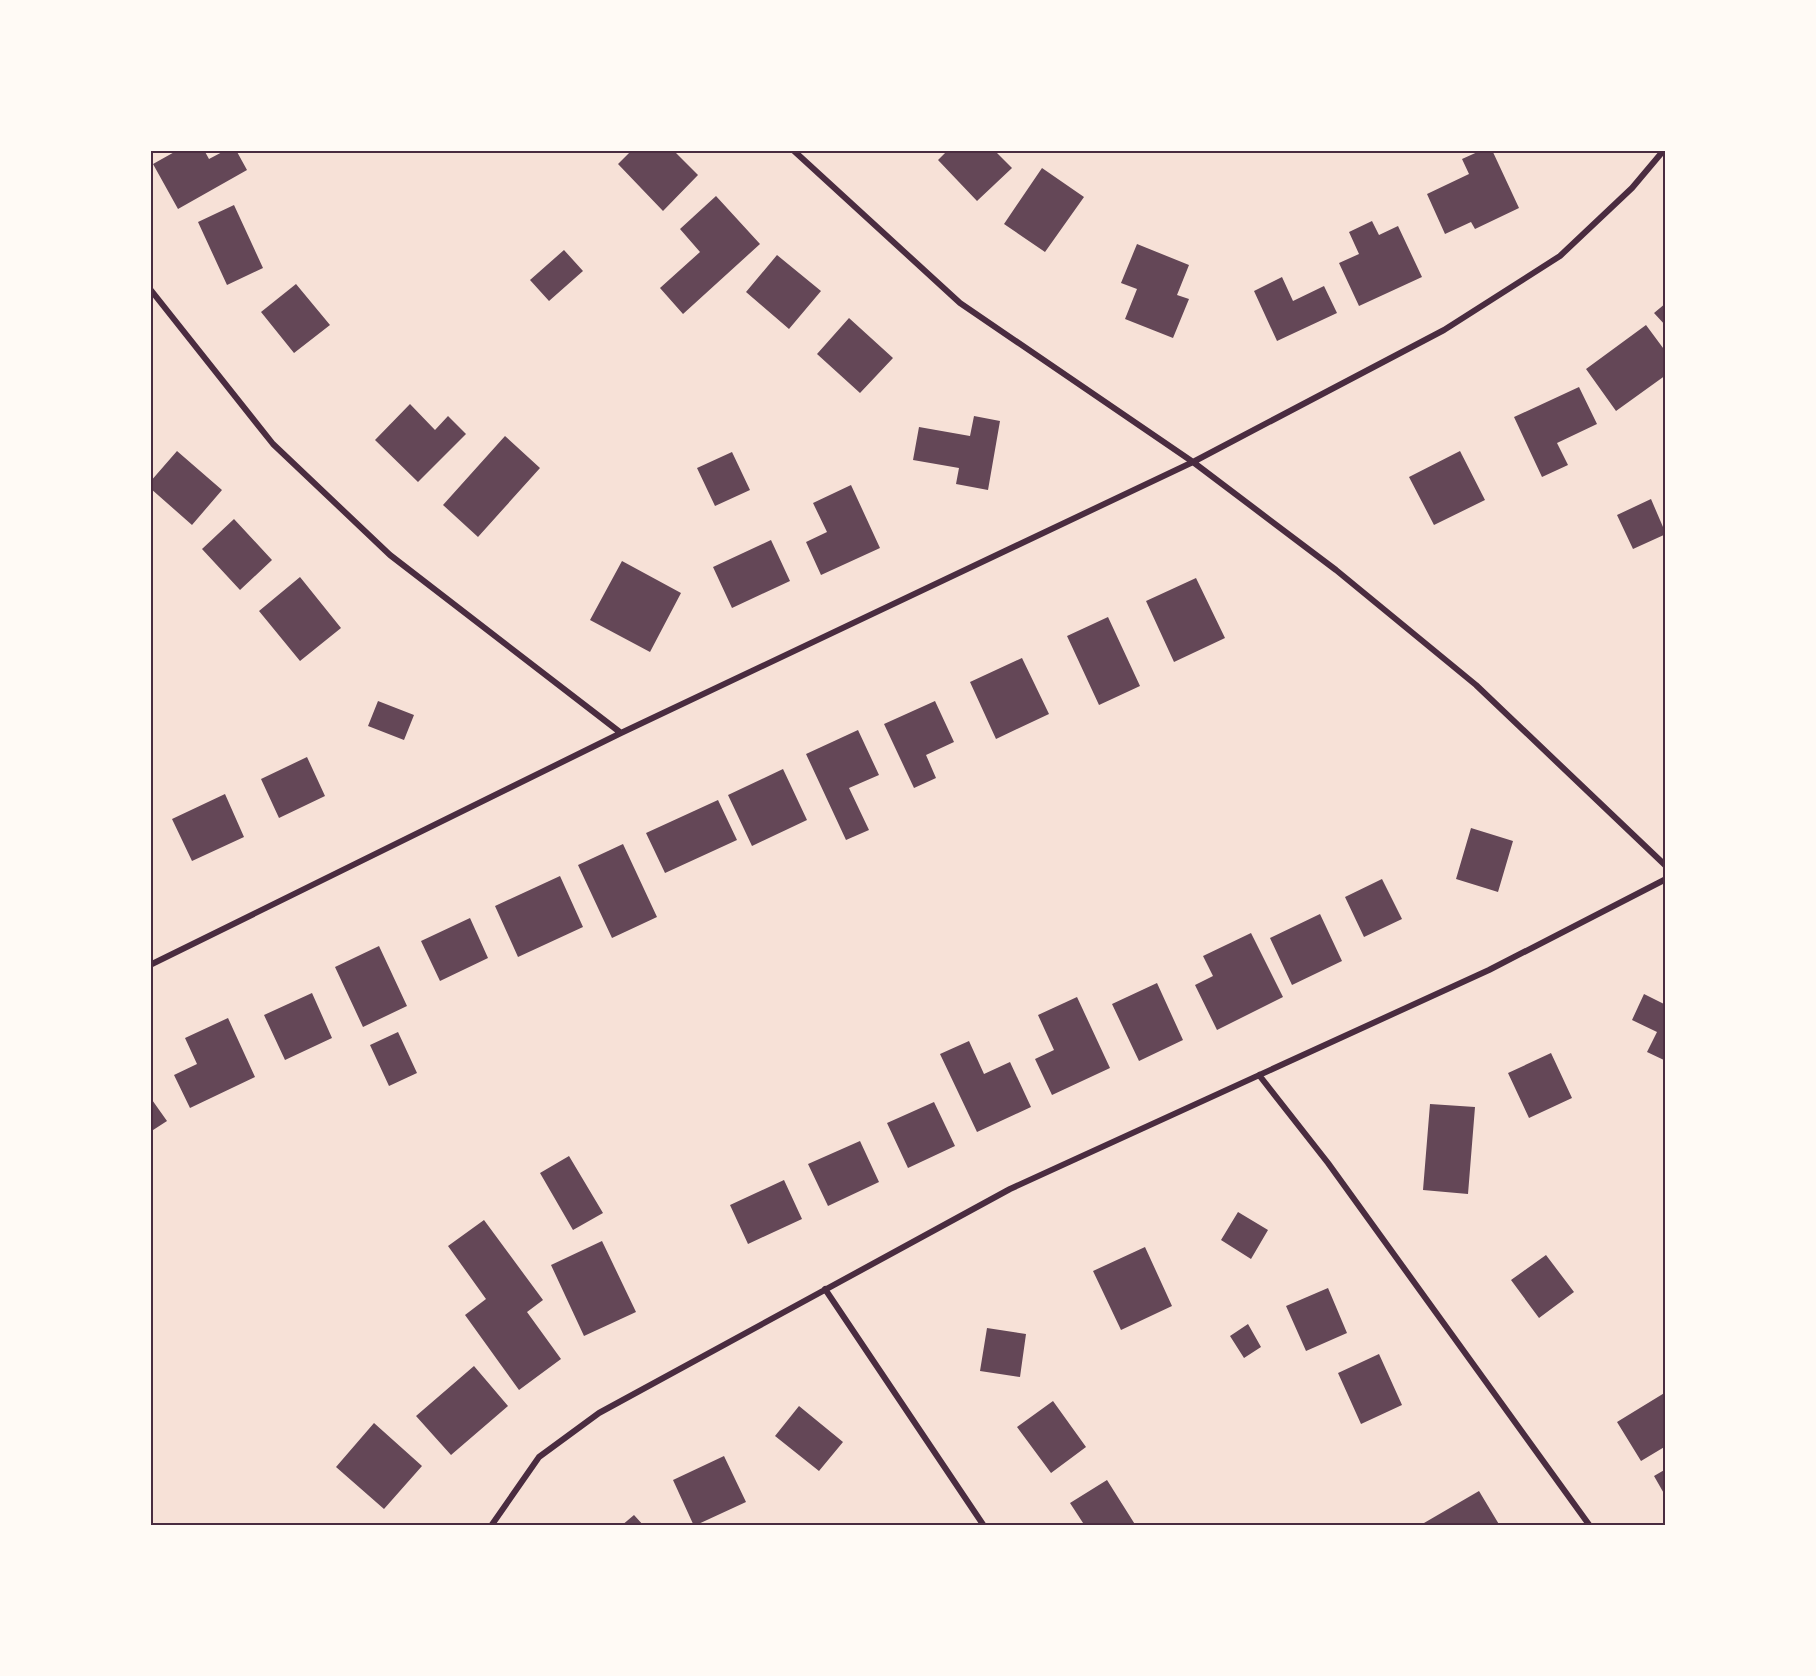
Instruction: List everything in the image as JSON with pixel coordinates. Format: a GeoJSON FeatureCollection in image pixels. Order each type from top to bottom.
{"type":"FeatureCollection","features":[{"type":"Feature","properties":{"kind":"street"},"geometry":{"type":"LineString","coordinates":[[793,150],[960,303],[1193,462],[1336,570],[1476,685],[1666,866]]}},
{"type":"Feature","properties":{"kind":"street"},"geometry":{"type":"LineString","coordinates":[[150,965],[621,733],[1193,462],[1444,330],[1560,256],[1632,188],[1664,150]]}},
{"type":"Feature","properties":{"kind":"street"},"geometry":{"type":"LineString","coordinates":[[150,289],[273,444],[390,555],[621,733]]}},
{"type":"Feature","properties":{"kind":"street"},"geometry":{"type":"LineString","coordinates":[[491,1526],[539,1457],[600,1413],[825,1289],[1010,1189],[1489,970],[1666,879]]}},
{"type":"Feature","properties":{"kind":"street"},"geometry":{"type":"LineString","coordinates":[[1259,1075],[1328,1164],[1590,1526]]}},
{"type":"Feature","properties":{"kind":"street"},"geometry":{"type":"LineString","coordinates":[[825,1289],[984,1526]]}},
{"type":"Feature","properties":{"kind":"building"},"geometry":{"type":"Polygon","coordinates":[[[178,150],[204,150],[209,159],[226,150],[236,150],[247,170],[178,209],[153,164],[178,150]]]}},
{"type":"Feature","properties":{"kind":"building"},"geometry":{"type":"Polygon","coordinates":[[[632,150],[673,150],[698,175],[663,211],[618,164],[632,150]]]}},
{"type":"Feature","properties":{"kind":"building"},"geometry":{"type":"Polygon","coordinates":[[[948,150],[994,150],[1012,168],[977,201],[938,160],[948,150]]]}},
{"type":"Feature","properties":{"kind":"building"},"geometry":{"type":"Polygon","coordinates":[[[1482,150],[1492,150],[1519,208],[1475,229],[1471,222],[1445,234],[1427,194],[1469,174],[1462,159],[1482,150]]]}},
{"type":"Feature","properties":{"kind":"building"},"geometry":{"type":"Polygon","coordinates":[[[1042,168],[1084,197],[1045,252],[1004,224],[1042,168]]]}},
{"type":"Feature","properties":{"kind":"building"},"geometry":{"type":"Polygon","coordinates":[[[716,196],[760,244],[683,314],[660,288],[700,252],[680,229],[716,196]]]}},
{"type":"Feature","properties":{"kind":"building"},"geometry":{"type":"Polygon","coordinates":[[[234,205],[263,268],[227,285],[198,222],[234,205]]]}},
{"type":"Feature","properties":{"kind":"building"},"geometry":{"type":"Polygon","coordinates":[[[1372,221],[1379,235],[1398,226],[1422,277],[1359,306],[1339,263],[1359,254],[1349,232],[1372,221]]]}},
{"type":"Feature","properties":{"kind":"building"},"geometry":{"type":"Polygon","coordinates":[[[1137,244],[1189,265],[1177,295],[1189,299],[1173,338],[1125,319],[1137,289],[1121,283],[1137,244]]]}},
{"type":"Feature","properties":{"kind":"building"},"geometry":{"type":"Polygon","coordinates":[[[564,250],[583,271],[549,301],[530,280],[564,250]]]}},
{"type":"Feature","properties":{"kind":"building"},"geometry":{"type":"Polygon","coordinates":[[[777,255],[821,291],[789,329],[746,292],[777,255]]]}},
{"type":"Feature","properties":{"kind":"building"},"geometry":{"type":"Polygon","coordinates":[[[1282,277],[1293,301],[1324,286],[1337,313],[1277,341],[1254,291],[1282,277]]]}},
{"type":"Feature","properties":{"kind":"building"},"geometry":{"type":"Polygon","coordinates":[[[296,284],[330,325],[294,353],[261,312],[296,284]]]}},
{"type":"Feature","properties":{"kind":"building"},"geometry":{"type":"Polygon","coordinates":[[[1666,303],[1666,326],[1654,313],[1666,303]]]}},
{"type":"Feature","properties":{"kind":"building"},"geometry":{"type":"Polygon","coordinates":[[[849,318],[893,358],[860,393],[817,354],[849,318]]]}},
{"type":"Feature","properties":{"kind":"building"},"geometry":{"type":"Polygon","coordinates":[[[1646,325],[1666,352],[1666,375],[1616,411],[1586,369],[1646,325]]]}},
{"type":"Feature","properties":{"kind":"building"},"geometry":{"type":"Polygon","coordinates":[[[1579,387],[1597,424],[1557,443],[1568,465],[1542,477],[1514,417],[1579,387]]]}},
{"type":"Feature","properties":{"kind":"building"},"geometry":{"type":"Polygon","coordinates":[[[410,404],[435,430],[448,416],[466,434],[418,482],[375,440],[410,404]]]}},
{"type":"Feature","properties":{"kind":"building"},"geometry":{"type":"Polygon","coordinates":[[[974,416],[1000,421],[988,490],[956,484],[959,468],[913,460],[919,427],[970,436],[974,416]]]}},
{"type":"Feature","properties":{"kind":"building"},"geometry":{"type":"Polygon","coordinates":[[[505,436],[540,468],[478,537],[443,505],[505,436]]]}},
{"type":"Feature","properties":{"kind":"building"},"geometry":{"type":"Polygon","coordinates":[[[177,451],[222,490],[192,525],[150,488],[150,482],[177,451]]]}},
{"type":"Feature","properties":{"kind":"building"},"geometry":{"type":"Polygon","coordinates":[[[1460,451],[1485,500],[1434,525],[1409,477],[1460,451]]]}},
{"type":"Feature","properties":{"kind":"building"},"geometry":{"type":"Polygon","coordinates":[[[732,452],[750,490],[715,506],[697,468],[732,452]]]}},
{"type":"Feature","properties":{"kind":"building"},"geometry":{"type":"Polygon","coordinates":[[[851,485],[880,548],[821,575],[806,542],[827,532],[813,503],[851,485]]]}},
{"type":"Feature","properties":{"kind":"building"},"geometry":{"type":"Polygon","coordinates":[[[1651,499],[1666,534],[1633,549],[1617,515],[1651,499]]]}},
{"type":"Feature","properties":{"kind":"building"},"geometry":{"type":"Polygon","coordinates":[[[234,519],[272,560],[240,590],[202,549],[234,519]]]}},
{"type":"Feature","properties":{"kind":"building"},"geometry":{"type":"Polygon","coordinates":[[[771,540],[790,581],[732,608],[713,567],[771,540]]]}},
{"type":"Feature","properties":{"kind":"building"},"geometry":{"type":"Polygon","coordinates":[[[622,561],[681,593],[650,652],[590,620],[622,561]]]}},
{"type":"Feature","properties":{"kind":"building"},"geometry":{"type":"Polygon","coordinates":[[[300,577],[341,628],[300,661],[259,611],[300,577]]]}},
{"type":"Feature","properties":{"kind":"building"},"geometry":{"type":"Polygon","coordinates":[[[1196,578],[1225,638],[1174,662],[1146,601],[1196,578]]]}},
{"type":"Feature","properties":{"kind":"building"},"geometry":{"type":"Polygon","coordinates":[[[1108,617],[1140,686],[1099,705],[1067,636],[1108,617]]]}},
{"type":"Feature","properties":{"kind":"building"},"geometry":{"type":"Polygon","coordinates":[[[1022,658],[1049,714],[996,739],[970,682],[1022,658]]]}},
{"type":"Feature","properties":{"kind":"building"},"geometry":{"type":"Polygon","coordinates":[[[378,701],[414,715],[404,740],[368,726],[378,701]]]}},
{"type":"Feature","properties":{"kind":"building"},"geometry":{"type":"Polygon","coordinates":[[[935,701],[954,742],[926,755],[936,778],[914,788],[884,724],[935,701]]]}},
{"type":"Feature","properties":{"kind":"building"},"geometry":{"type":"Polygon","coordinates":[[[858,730],[879,775],[849,788],[869,830],[846,840],[806,754],[858,730]]]}},
{"type":"Feature","properties":{"kind":"building"},"geometry":{"type":"Polygon","coordinates":[[[307,757],[325,796],[279,818],[261,779],[307,757]]]}},
{"type":"Feature","properties":{"kind":"building"},"geometry":{"type":"Polygon","coordinates":[[[783,769],[807,820],[752,846],[728,795],[783,769]]]}},
{"type":"Feature","properties":{"kind":"building"},"geometry":{"type":"Polygon","coordinates":[[[225,794],[244,837],[192,861],[172,819],[225,794]]]}},
{"type":"Feature","properties":{"kind":"building"},"geometry":{"type":"Polygon","coordinates":[[[718,800],[737,840],[665,873],[646,833],[718,800]]]}},
{"type":"Feature","properties":{"kind":"building"},"geometry":{"type":"Polygon","coordinates":[[[1471,828],[1513,841],[1498,892],[1456,879],[1471,828]]]}},
{"type":"Feature","properties":{"kind":"building"},"geometry":{"type":"Polygon","coordinates":[[[623,844],[657,917],[612,938],[578,865],[623,844]]]}},
{"type":"Feature","properties":{"kind":"building"},"geometry":{"type":"Polygon","coordinates":[[[560,876],[583,927],[518,957],[495,906],[560,876]]]}},
{"type":"Feature","properties":{"kind":"building"},"geometry":{"type":"Polygon","coordinates":[[[1382,879],[1402,919],[1364,937],[1345,897],[1382,879]]]}},
{"type":"Feature","properties":{"kind":"building"},"geometry":{"type":"Polygon","coordinates":[[[1320,914],[1342,961],[1292,985],[1270,938],[1320,914]]]}},
{"type":"Feature","properties":{"kind":"building"},"geometry":{"type":"Polygon","coordinates":[[[470,918],[488,958],[440,981],[421,941],[470,918]]]}},
{"type":"Feature","properties":{"kind":"building"},"geometry":{"type":"Polygon","coordinates":[[[1251,933],[1283,997],[1217,1030],[1195,985],[1213,976],[1203,956],[1251,933]]]}},
{"type":"Feature","properties":{"kind":"building"},"geometry":{"type":"Polygon","coordinates":[[[379,946],[407,1006],[363,1027],[335,967],[379,946]]]}},
{"type":"Feature","properties":{"kind":"building"},"geometry":{"type":"Polygon","coordinates":[[[1157,983],[1183,1040],[1139,1061],[1112,1004],[1157,983]]]}},
{"type":"Feature","properties":{"kind":"building"},"geometry":{"type":"Polygon","coordinates":[[[312,993],[332,1038],[285,1060],[264,1015],[312,993]]]}},
{"type":"Feature","properties":{"kind":"building"},"geometry":{"type":"Polygon","coordinates":[[[1644,994],[1666,1005],[1666,1061],[1647,1052],[1657,1032],[1632,1020],[1644,994]]]}},
{"type":"Feature","properties":{"kind":"building"},"geometry":{"type":"Polygon","coordinates":[[[1077,997],[1110,1068],[1052,1095],[1035,1059],[1054,1050],[1038,1015],[1077,997]]]}},
{"type":"Feature","properties":{"kind":"building"},"geometry":{"type":"Polygon","coordinates":[[[228,1018],[255,1077],[190,1108],[174,1075],[197,1064],[185,1038],[228,1018]]]}},
{"type":"Feature","properties":{"kind":"building"},"geometry":{"type":"Polygon","coordinates":[[[398,1032],[417,1073],[389,1086],[370,1045],[398,1032]]]}},
{"type":"Feature","properties":{"kind":"building"},"geometry":{"type":"Polygon","coordinates":[[[969,1041],[984,1074],[1010,1062],[1031,1107],[977,1132],[940,1054],[969,1041]]]}},
{"type":"Feature","properties":{"kind":"building"},"geometry":{"type":"Polygon","coordinates":[[[1551,1053],[1572,1098],[1529,1118],[1508,1073],[1551,1053]]]}},
{"type":"Feature","properties":{"kind":"building"},"geometry":{"type":"Polygon","coordinates":[[[150,1097],[167,1121],[150,1132],[150,1097]]]}},
{"type":"Feature","properties":{"kind":"building"},"geometry":{"type":"Polygon","coordinates":[[[934,1102],[955,1146],[908,1168],[887,1123],[934,1102]]]}},
{"type":"Feature","properties":{"kind":"building"},"geometry":{"type":"Polygon","coordinates":[[[1430,1104],[1475,1107],[1468,1194],[1423,1190],[1430,1104]]]}},
{"type":"Feature","properties":{"kind":"building"},"geometry":{"type":"Polygon","coordinates":[[[860,1141],[879,1182],[828,1206],[808,1164],[860,1141]]]}},
{"type":"Feature","properties":{"kind":"building"},"geometry":{"type":"Polygon","coordinates":[[[569,1156],[603,1213],[573,1230],[540,1173],[569,1156]]]}},
{"type":"Feature","properties":{"kind":"building"},"geometry":{"type":"Polygon","coordinates":[[[784,1180],[802,1219],[748,1244],[730,1205],[784,1180]]]}},
{"type":"Feature","properties":{"kind":"building"},"geometry":{"type":"Polygon","coordinates":[[[1238,1212],[1268,1230],[1251,1259],[1221,1240],[1238,1212]]]}},
{"type":"Feature","properties":{"kind":"building"},"geometry":{"type":"Polygon","coordinates":[[[484,1220],[543,1300],[527,1312],[561,1359],[519,1390],[465,1315],[486,1299],[448,1246],[484,1220]]]}},
{"type":"Feature","properties":{"kind":"building"},"geometry":{"type":"Polygon","coordinates":[[[602,1241],[636,1312],[584,1336],[551,1265],[602,1241]]]}},
{"type":"Feature","properties":{"kind":"building"},"geometry":{"type":"Polygon","coordinates":[[[1145,1247],[1172,1306],[1121,1330],[1093,1271],[1145,1247]]]}},
{"type":"Feature","properties":{"kind":"building"},"geometry":{"type":"Polygon","coordinates":[[[1546,1255],[1574,1292],[1539,1318],[1511,1280],[1546,1255]]]}},
{"type":"Feature","properties":{"kind":"building"},"geometry":{"type":"Polygon","coordinates":[[[1328,1288],[1347,1333],[1306,1351],[1286,1306],[1328,1288]]]}},
{"type":"Feature","properties":{"kind":"building"},"geometry":{"type":"Polygon","coordinates":[[[1248,1324],[1261,1347],[1244,1358],[1230,1336],[1248,1324]]]}},
{"type":"Feature","properties":{"kind":"building"},"geometry":{"type":"Polygon","coordinates":[[[987,1328],[1026,1334],[1020,1377],[980,1371],[987,1328]]]}},
{"type":"Feature","properties":{"kind":"building"},"geometry":{"type":"Polygon","coordinates":[[[1379,1354],[1402,1405],[1361,1424],[1338,1373],[1379,1354]]]}},
{"type":"Feature","properties":{"kind":"building"},"geometry":{"type":"Polygon","coordinates":[[[474,1366],[508,1406],[451,1455],[416,1416],[474,1366]]]}},
{"type":"Feature","properties":{"kind":"building"},"geometry":{"type":"Polygon","coordinates":[[[1666,1392],[1666,1446],[1641,1461],[1617,1422],[1666,1392]]]}},
{"type":"Feature","properties":{"kind":"building"},"geometry":{"type":"Polygon","coordinates":[[[1053,1401],[1086,1447],[1051,1473],[1017,1427],[1053,1401]]]}},
{"type":"Feature","properties":{"kind":"building"},"geometry":{"type":"Polygon","coordinates":[[[799,1406],[843,1442],[819,1471],[775,1436],[799,1406]]]}},
{"type":"Feature","properties":{"kind":"building"},"geometry":{"type":"Polygon","coordinates":[[[374,1423],[422,1466],[384,1509],[336,1467],[374,1423]]]}},
{"type":"Feature","properties":{"kind":"building"},"geometry":{"type":"Polygon","coordinates":[[[724,1456],[746,1502],[694,1526],[673,1480],[724,1456]]]}},
{"type":"Feature","properties":{"kind":"building"},"geometry":{"type":"Polygon","coordinates":[[[1666,1469],[1666,1497],[1654,1476],[1666,1469]]]}},
{"type":"Feature","properties":{"kind":"building"},"geometry":{"type":"Polygon","coordinates":[[[1107,1480],[1136,1526],[1085,1526],[1070,1503],[1107,1480]]]}},
{"type":"Feature","properties":{"kind":"building"},"geometry":{"type":"Polygon","coordinates":[[[1479,1491],[1500,1526],[1426,1526],[1424,1523],[1479,1491]]]}},
{"type":"Feature","properties":{"kind":"building"},"geometry":{"type":"Polygon","coordinates":[[[634,1515],[644,1526],[621,1526],[634,1515]]]}}]}
